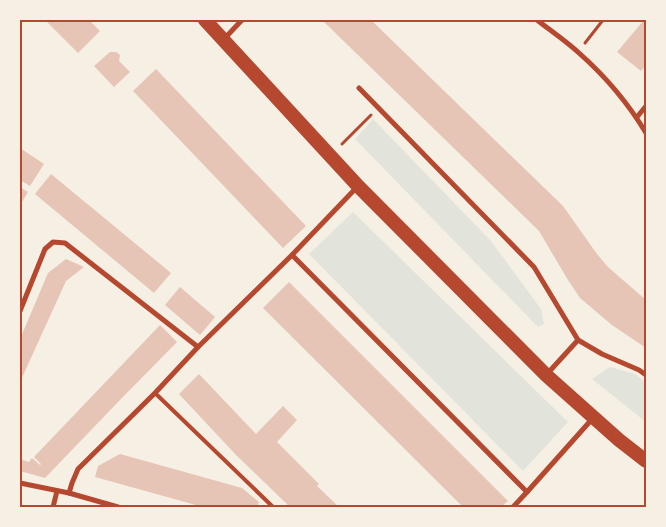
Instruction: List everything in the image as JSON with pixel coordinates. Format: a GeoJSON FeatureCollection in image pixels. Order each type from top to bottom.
{"type":"FeatureCollection","features":[{"type":"Feature","properties":{"kind":"highway"},"geometry":{"type":"LineString","coordinates":[[205,20],[358,186],[546,376],[646,461]]}},
{"type":"Feature","properties":{"kind":"street"},"geometry":{"type":"LineString","coordinates":[[223,39],[242,20]]}},
{"type":"Feature","properties":{"kind":"street"},"geometry":{"type":"LineString","coordinates":[[537,20],[578,52],[606,79],[637,117],[646,133]]}},
{"type":"Feature","properties":{"kind":"street"},"geometry":{"type":"LineString","coordinates":[[359,88],[534,267],[578,340],[646,375]]}},
{"type":"Feature","properties":{"kind":"street"},"geometry":{"type":"LineString","coordinates":[[637,117],[646,106]]}},
{"type":"Feature","properties":{"kind":"street"},"geometry":{"type":"LineString","coordinates":[[69,493],[78,469],[292,255],[358,186]]}},
{"type":"Feature","properties":{"kind":"street"},"geometry":{"type":"LineString","coordinates":[[20,311],[45,249],[53,242],[65,243],[198,347]]}},
{"type":"Feature","properties":{"kind":"street"},"geometry":{"type":"LineString","coordinates":[[292,255],[527,492]]}},
{"type":"Feature","properties":{"kind":"street"},"geometry":{"type":"LineString","coordinates":[[546,376],[578,340]]}},
{"type":"Feature","properties":{"kind":"street"},"geometry":{"type":"LineString","coordinates":[[512,507],[594,418]]}},
{"type":"Feature","properties":{"kind":"street"},"geometry":{"type":"LineString","coordinates":[[20,483],[69,493],[118,507]]}},
{"type":"Feature","properties":{"kind":"street"},"geometry":{"type":"LineString","coordinates":[[53,507],[58,491]]}},
{"type":"Feature","properties":{"kind":"lane"},"geometry":{"type":"LineString","coordinates":[[155,393],[273,507]]}},
{"type":"Feature","properties":{"kind":"path"},"geometry":{"type":"LineString","coordinates":[[578,52],[603,20]]}},
{"type":"Feature","properties":{"kind":"path"},"geometry":{"type":"LineString","coordinates":[[330,155],[379,108]]}},
{"type":"Feature","properties":{"kind":"shaded area"},"geometry":{"type":"Polygon","coordinates":[[[373,119],[491,241],[541,309],[544,324],[538,327],[355,139],[373,119]]]}},
{"type":"Feature","properties":{"kind":"shaded area"},"geometry":{"type":"Polygon","coordinates":[[[353,212],[568,422],[523,471],[309,254],[353,212]]]}},
{"type":"Feature","properties":{"kind":"shaded area"},"geometry":{"type":"Polygon","coordinates":[[[610,367],[635,374],[646,383],[646,422],[592,379],[610,367]]]}},
{"type":"Feature","properties":{"kind":"building"},"geometry":{"type":"Polygon","coordinates":[[[45,20],[89,20],[100,31],[78,53],[45,20]]]}},
{"type":"Feature","properties":{"kind":"building"},"geometry":{"type":"Polygon","coordinates":[[[322,20],[371,20],[563,206],[608,267],[646,300],[646,348],[612,325],[580,298],[539,231],[322,20]]]}},
{"type":"Feature","properties":{"kind":"building"},"geometry":{"type":"Polygon","coordinates":[[[646,20],[646,65],[641,71],[617,52],[646,20]]]}},
{"type":"Feature","properties":{"kind":"building"},"geometry":{"type":"Polygon","coordinates":[[[110,52],[116,52],[120,55],[119,61],[130,72],[114,87],[94,66],[110,52]]]}},
{"type":"Feature","properties":{"kind":"building"},"geometry":{"type":"Polygon","coordinates":[[[156,69],[306,226],[283,248],[133,91],[156,69]]]}},
{"type":"Feature","properties":{"kind":"building"},"geometry":{"type":"Polygon","coordinates":[[[20,148],[44,164],[30,186],[20,180],[20,148]]]}},
{"type":"Feature","properties":{"kind":"building"},"geometry":{"type":"Polygon","coordinates":[[[51,174],[171,273],[154,293],[35,194],[51,174]]]}},
{"type":"Feature","properties":{"kind":"building"},"geometry":{"type":"Polygon","coordinates":[[[20,187],[28,192],[22,202],[20,201],[20,187]]]}},
{"type":"Feature","properties":{"kind":"building"},"geometry":{"type":"Polygon","coordinates":[[[66,259],[84,267],[66,281],[20,382],[20,339],[48,273],[66,259]]]}},
{"type":"Feature","properties":{"kind":"building"},"geometry":{"type":"Polygon","coordinates":[[[289,282],[508,501],[501,507],[463,507],[263,308],[289,282]]]}},
{"type":"Feature","properties":{"kind":"building"},"geometry":{"type":"Polygon","coordinates":[[[180,287],[215,317],[200,335],[165,305],[180,287]]]}},
{"type":"Feature","properties":{"kind":"building"},"geometry":{"type":"Polygon","coordinates":[[[160,325],[177,342],[45,478],[20,471],[20,459],[29,462],[32,458],[41,464],[34,457],[160,325]]]}},
{"type":"Feature","properties":{"kind":"building"},"geometry":{"type":"Polygon","coordinates":[[[199,374],[256,434],[283,406],[297,420],[277,442],[339,507],[290,507],[236,455],[179,394],[199,374]]]}},
{"type":"Feature","properties":{"kind":"building"},"geometry":{"type":"Polygon","coordinates":[[[120,454],[242,488],[259,502],[257,507],[203,507],[95,477],[98,466],[120,454]]]}}]}
